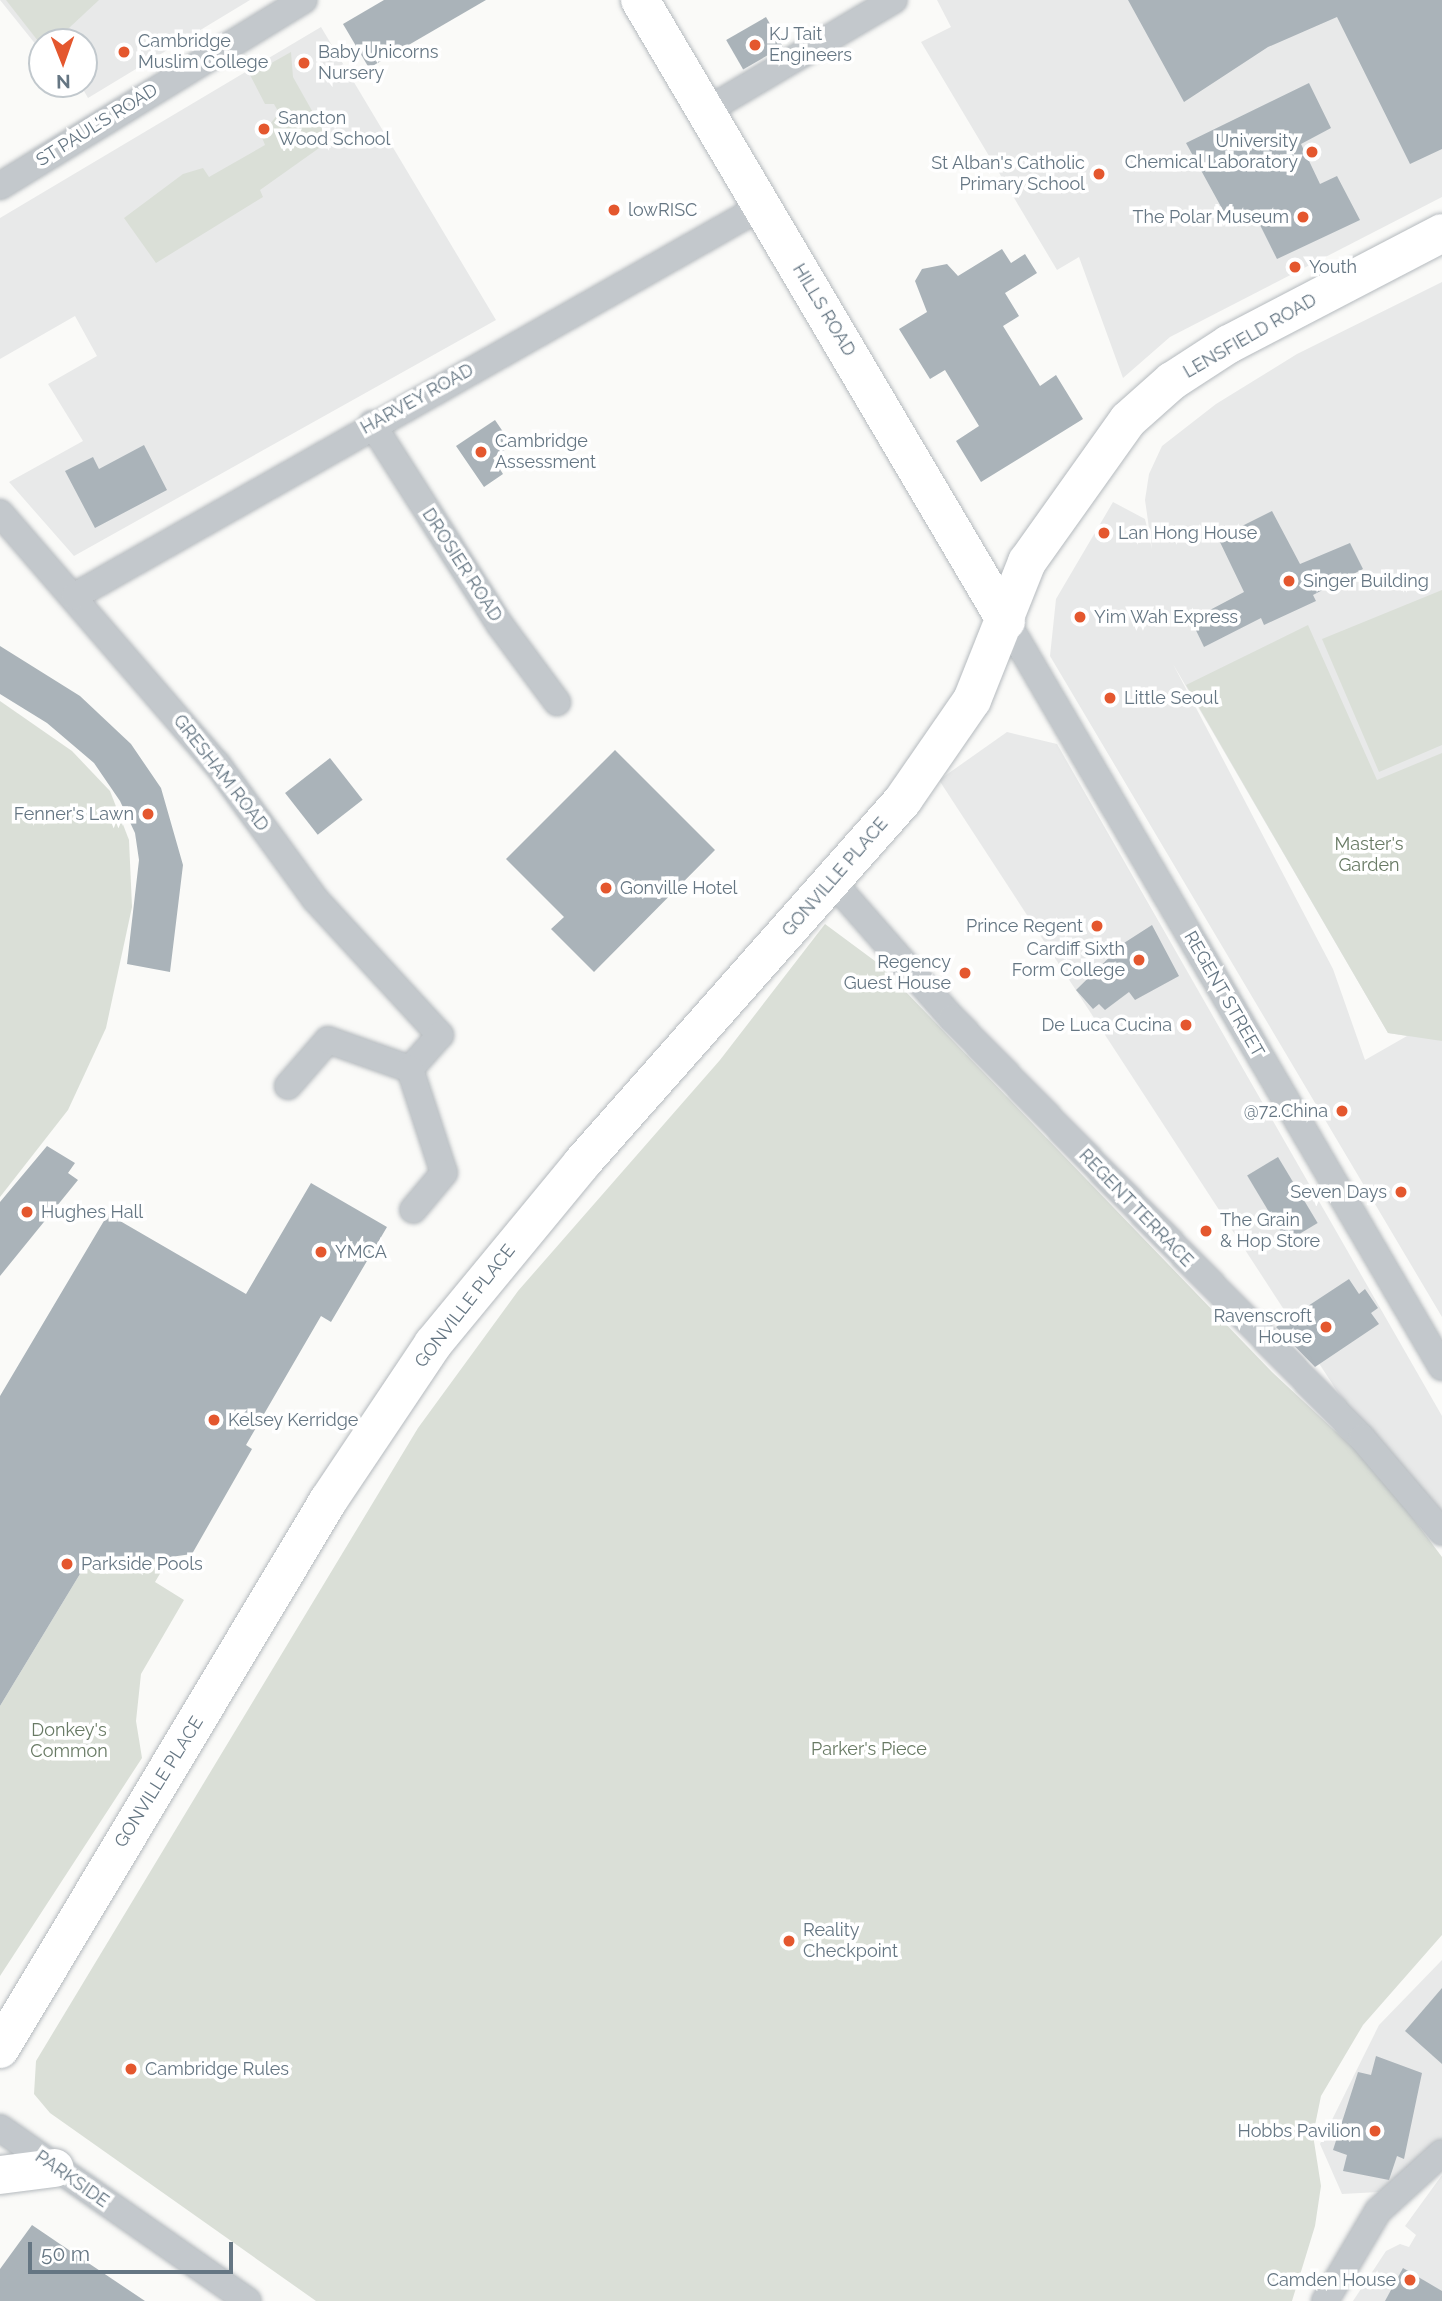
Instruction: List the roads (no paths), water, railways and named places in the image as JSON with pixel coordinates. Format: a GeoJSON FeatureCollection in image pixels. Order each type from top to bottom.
{"type":"FeatureCollection","features":[{"type":"Feature","properties":{"kind":"main road","name":"HILLS ROAD"},"geometry":{"type":"LineString","coordinates":[[640,0],[1006,621]]}},
{"type":"Feature","properties":{"kind":"main road","name":"LENSFIELD ROAD"},"geometry":{"type":"LineString","coordinates":[[1006,621],[1027,562],[1128,420],[1172,381],[1229,344],[1442,233]]}},
{"type":"Feature","properties":{"kind":"main road","name":"GONVILLE PLACE"},"geometry":{"type":"LineString","coordinates":[[0,2049],[328,1501],[433,1344],[489,1271],[903,800],[972,700],[1006,621]]}},
{"type":"Feature","properties":{"kind":"main road"},"geometry":{"type":"LineString","coordinates":[[0,2175],[55,2168]]}},
{"type":"Feature","properties":{"kind":"street","name":"ST PAUL'S ROAD"},"geometry":{"type":"LineString","coordinates":[[0,186],[303,0]]}},
{"type":"Feature","properties":{"kind":"street"},"geometry":{"type":"LineString","coordinates":[[706,111],[894,0]]}},
{"type":"Feature","properties":{"kind":"street","name":"HARVEY ROAD"},"geometry":{"type":"LineString","coordinates":[[75,596],[372,424],[761,207]]}},
{"type":"Feature","properties":{"kind":"street","name":"DROSIER ROAD"},"geometry":{"type":"LineString","coordinates":[[372,424],[500,625],[557,702]]}},
{"type":"Feature","properties":{"kind":"street","name":"GRESHAM ROAD"},"geometry":{"type":"LineString","coordinates":[[0,513],[75,596],[218,764],[315,899],[440,1035],[410,1069]]}},
{"type":"Feature","properties":{"kind":"street","name":"REGENT STREET"},"geometry":{"type":"LineString","coordinates":[[1006,621],[1442,1367]]}},
{"type":"Feature","properties":{"kind":"street","name":"REGENT TERRACE"},"geometry":{"type":"LineString","coordinates":[[832,881],[952,1018],[1362,1438],[1442,1532]]}},
{"type":"Feature","properties":{"kind":"street"},"geometry":{"type":"LineString","coordinates":[[288,1086],[328,1040],[410,1069],[444,1173],[413,1210]]}},
{"type":"Feature","properties":{"kind":"street","name":"PARKSIDE"},"geometry":{"type":"LineString","coordinates":[[0,2128],[248,2301]]}},
{"type":"Feature","properties":{"kind":"street"},"geometry":{"type":"LineString","coordinates":[[1325,2301],[1378,2211],[1442,2153]]}},
{"type":"Feature","properties":{"kind":"place","name":"KJ Tait Engineers"},"geometry":{"type":"Point","coordinates":[755,45]}},
{"type":"Feature","properties":{"kind":"place","name":"Cambridge Muslim College"},"geometry":{"type":"Point","coordinates":[124,52]}},
{"type":"Feature","properties":{"kind":"place","name":"Baby Unicorns Nursery"},"geometry":{"type":"Point","coordinates":[304,63]}},
{"type":"Feature","properties":{"kind":"place","name":"Sancton Wood School"},"geometry":{"type":"Point","coordinates":[264,129]}},
{"type":"Feature","properties":{"kind":"place","name":"University Chemical Laboratory"},"geometry":{"type":"Point","coordinates":[1312,152]}},
{"type":"Feature","properties":{"kind":"place","name":"St Alban's Catholic Primary School"},"geometry":{"type":"Point","coordinates":[1099,174]}},
{"type":"Feature","properties":{"kind":"place","name":"lowRISC"},"geometry":{"type":"Point","coordinates":[614,210]}},
{"type":"Feature","properties":{"kind":"place","name":"The Polar Museum"},"geometry":{"type":"Point","coordinates":[1303,217]}},
{"type":"Feature","properties":{"kind":"place","name":"Youth"},"geometry":{"type":"Point","coordinates":[1295,267]}},
{"type":"Feature","properties":{"kind":"place","name":"Cambridge Assessment"},"geometry":{"type":"Point","coordinates":[481,452]}},
{"type":"Feature","properties":{"kind":"place","name":"Lan Hong House"},"geometry":{"type":"Point","coordinates":[1104,533]}},
{"type":"Feature","properties":{"kind":"place","name":"Singer Building"},"geometry":{"type":"Point","coordinates":[1289,581]}},
{"type":"Feature","properties":{"kind":"place","name":"Yim Wah Express"},"geometry":{"type":"Point","coordinates":[1080,617]}},
{"type":"Feature","properties":{"kind":"place","name":"Little Seoul"},"geometry":{"type":"Point","coordinates":[1110,698]}},
{"type":"Feature","properties":{"kind":"place","name":"Fenner's Lawn"},"geometry":{"type":"Point","coordinates":[148,814]}},
{"type":"Feature","properties":{"kind":"place","name":"Gonville Hotel"},"geometry":{"type":"Point","coordinates":[606,888]}},
{"type":"Feature","properties":{"kind":"place","name":"Prince Regent"},"geometry":{"type":"Point","coordinates":[1097,926]}},
{"type":"Feature","properties":{"kind":"place","name":"Cardiff Sixth Form College"},"geometry":{"type":"Point","coordinates":[1139,960]}},
{"type":"Feature","properties":{"kind":"place","name":"Regency Guest House"},"geometry":{"type":"Point","coordinates":[965,973]}},
{"type":"Feature","properties":{"kind":"place","name":"De Luca Cucina"},"geometry":{"type":"Point","coordinates":[1186,1025]}},
{"type":"Feature","properties":{"kind":"place","name":"@72.China"},"geometry":{"type":"Point","coordinates":[1342,1111]}},
{"type":"Feature","properties":{"kind":"place","name":"Seven Days"},"geometry":{"type":"Point","coordinates":[1401,1192]}},
{"type":"Feature","properties":{"kind":"place","name":"Hughes Hall"},"geometry":{"type":"Point","coordinates":[27,1212]}},
{"type":"Feature","properties":{"kind":"place","name":"The Grain & Hop Store"},"geometry":{"type":"Point","coordinates":[1206,1231]}},
{"type":"Feature","properties":{"kind":"place","name":"YMCA"},"geometry":{"type":"Point","coordinates":[321,1252]}},
{"type":"Feature","properties":{"kind":"place","name":"Ravenscroft House"},"geometry":{"type":"Point","coordinates":[1326,1327]}},
{"type":"Feature","properties":{"kind":"place","name":"Kelsey Kerridge"},"geometry":{"type":"Point","coordinates":[214,1420]}},
{"type":"Feature","properties":{"kind":"place","name":"Parkside Pools"},"geometry":{"type":"Point","coordinates":[67,1564]}},
{"type":"Feature","properties":{"kind":"place","name":"Reality Checkpoint"},"geometry":{"type":"Point","coordinates":[789,1941]}},
{"type":"Feature","properties":{"kind":"place","name":"Cambridge Rules"},"geometry":{"type":"Point","coordinates":[131,2069]}},
{"type":"Feature","properties":{"kind":"place","name":"Hobbs Pavilion"},"geometry":{"type":"Point","coordinates":[1375,2131]}},
{"type":"Feature","properties":{"kind":"place","name":"Camden House"},"geometry":{"type":"Point","coordinates":[1410,2280]}},
{"type":"Feature","properties":{"kind":"park label","name":"Master's Garden"},"geometry":{"type":"Point","coordinates":[1369,855]}},
{"type":"Feature","properties":{"kind":"park label","name":"Donkey's Common"},"geometry":{"type":"Point","coordinates":[69,1741]}},
{"type":"Feature","properties":{"kind":"park label","name":"Parker's Piece"},"geometry":{"type":"Point","coordinates":[869,1749]}}]}
